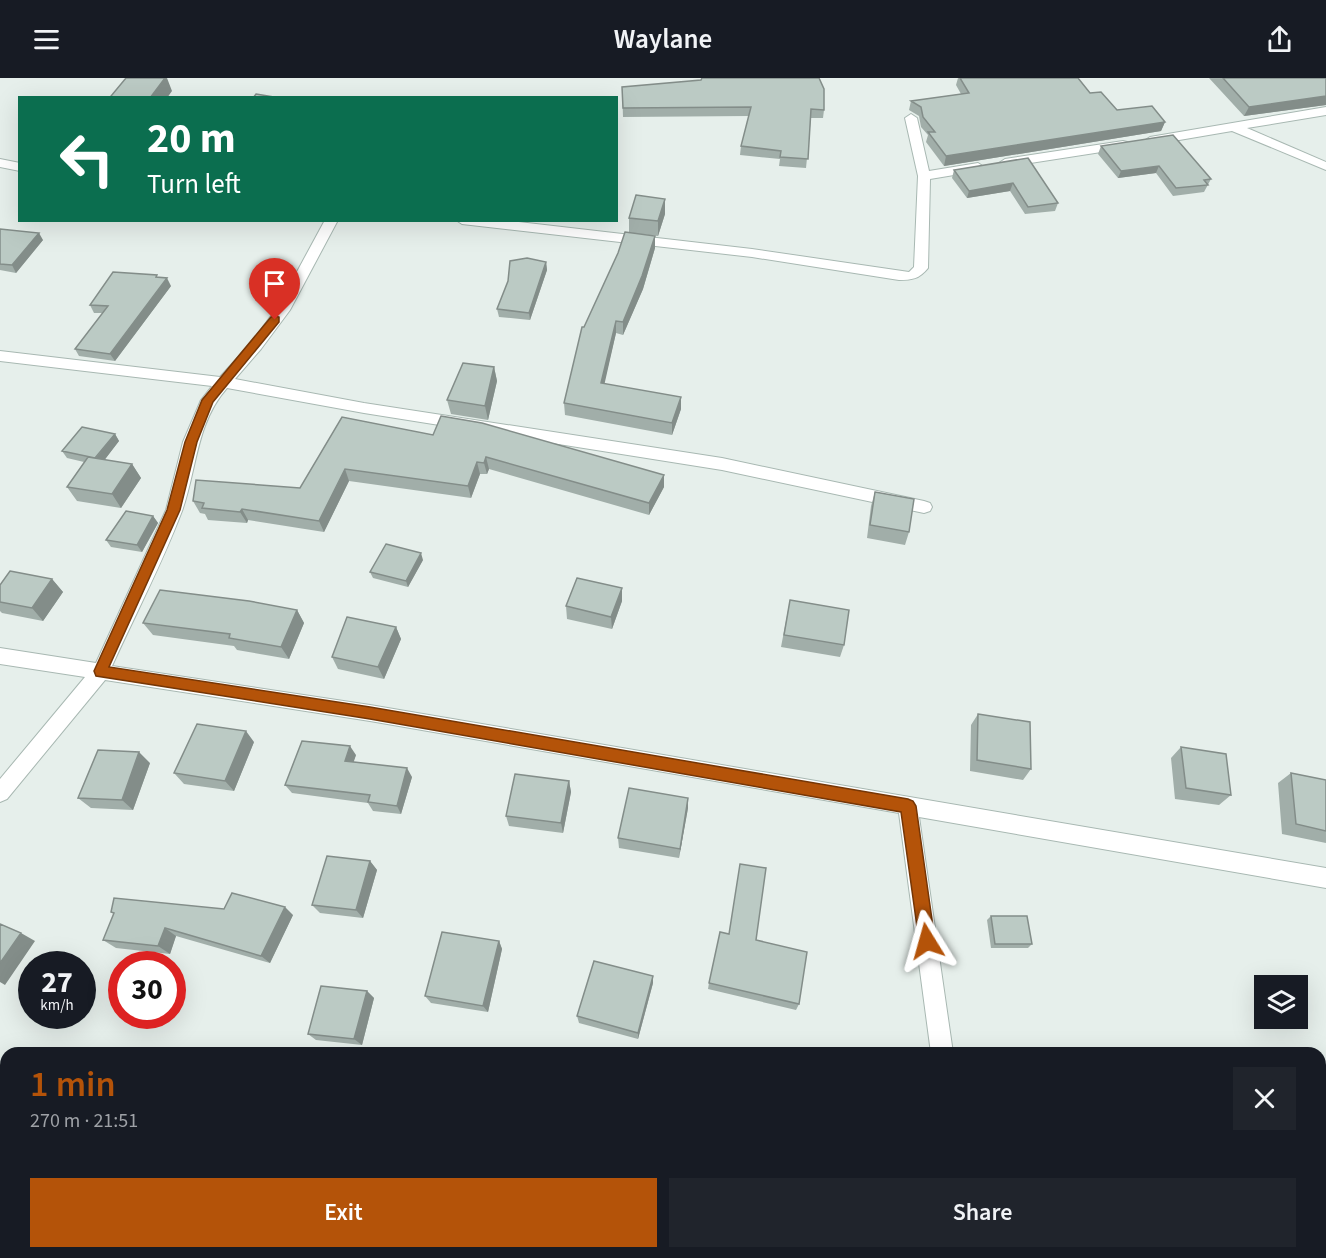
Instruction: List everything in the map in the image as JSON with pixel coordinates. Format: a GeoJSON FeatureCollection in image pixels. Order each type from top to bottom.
{"type":"FeatureCollection","features":[{"type":"Feature","properties":{"kind":"street"},"geometry":{"type":"LineString","coordinates":[[924,176],[1326,111]]}},
{"type":"Feature","properties":{"kind":"street"},"geometry":{"type":"LineString","coordinates":[[480,222],[752,253],[899,276],[912,276],[921,268],[924,176],[911,118]]}},
{"type":"Feature","properties":{"kind":"street"},"geometry":{"type":"LineString","coordinates":[[1234,127],[1326,166]]}},
{"type":"Feature","properties":{"kind":"street"},"geometry":{"type":"LineString","coordinates":[[0,163],[18,167]]}},
{"type":"Feature","properties":{"kind":"street"},"geometry":{"type":"LineString","coordinates":[[0,793],[100,671],[174,510],[191,442],[208,400],[256,345],[285,307],[331,222]]}},
{"type":"Feature","properties":{"kind":"street"},"geometry":{"type":"LineString","coordinates":[[0,356],[222,383],[364,408],[722,464],[924,507]]}},
{"type":"Feature","properties":{"kind":"street"},"geometry":{"type":"LineString","coordinates":[[0,656],[381,715],[1326,878]]}},
{"type":"Feature","properties":{"kind":"street"},"geometry":{"type":"LineString","coordinates":[[908,806],[941,1047]]}},
{"type":"Feature","properties":{"kind":"building"},"geometry":{"type":"Polygon","coordinates":[[[126,78],[165,78],[152,96],[111,96],[126,78]]]}},
{"type":"Feature","properties":{"kind":"building"},"geometry":{"type":"Polygon","coordinates":[[[702,78],[819,78],[824,89],[824,110],[811,109],[808,159],[780,157],[781,151],[741,146],[751,107],[623,108],[622,87],[701,80],[702,78]]]}},
{"type":"Feature","properties":{"kind":"building"},"geometry":{"type":"Polygon","coordinates":[[[960,78],[1078,78],[1090,93],[1101,92],[1117,110],[1152,106],[1165,122],[946,156],[928,132],[935,132],[923,117],[921,107],[911,101],[969,93],[960,78]]]}},
{"type":"Feature","properties":{"kind":"building"},"geometry":{"type":"Polygon","coordinates":[[[1223,78],[1326,78],[1326,96],[1249,107],[1223,78]]]}},
{"type":"Feature","properties":{"kind":"building"},"geometry":{"type":"Polygon","coordinates":[[[1173,135],[1211,179],[1204,180],[1208,185],[1176,188],[1159,166],[1121,171],[1101,146],[1173,135]]]}},
{"type":"Feature","properties":{"kind":"building"},"geometry":{"type":"Polygon","coordinates":[[[1028,158],[1058,203],[1028,207],[1013,183],[969,191],[954,170],[1028,158]]]}},
{"type":"Feature","properties":{"kind":"building"},"geometry":{"type":"Polygon","coordinates":[[[636,195],[665,199],[658,221],[629,218],[636,195]]]}},
{"type":"Feature","properties":{"kind":"building"},"geometry":{"type":"Polygon","coordinates":[[[0,229],[39,233],[12,265],[0,264],[0,229]]]}},
{"type":"Feature","properties":{"kind":"building"},"geometry":{"type":"Polygon","coordinates":[[[625,232],[655,236],[623,322],[616,321],[601,383],[681,397],[672,423],[564,403],[582,327],[618,253],[625,232]]]}},
{"type":"Feature","properties":{"kind":"building"},"geometry":{"type":"Polygon","coordinates":[[[527,258],[546,262],[529,313],[497,309],[508,281],[510,261],[527,258]]]}},
{"type":"Feature","properties":{"kind":"building"},"geometry":{"type":"Polygon","coordinates":[[[113,272],[157,275],[156,277],[167,278],[110,354],[75,349],[108,306],[90,305],[113,272]]]}},
{"type":"Feature","properties":{"kind":"building"},"geometry":{"type":"Polygon","coordinates":[[[463,363],[494,367],[485,406],[447,400],[463,363]]]}},
{"type":"Feature","properties":{"kind":"building"},"geometry":{"type":"Polygon","coordinates":[[[441,416],[482,423],[664,475],[649,503],[486,457],[484,463],[477,462],[468,486],[345,469],[319,521],[242,509],[240,512],[202,508],[204,503],[193,501],[196,480],[300,488],[342,417],[433,435],[441,416]]]}},
{"type":"Feature","properties":{"kind":"building"},"geometry":{"type":"Polygon","coordinates":[[[82,427],[115,434],[95,458],[62,451],[82,427]]]}},
{"type":"Feature","properties":{"kind":"building"},"geometry":{"type":"Polygon","coordinates":[[[88,457],[132,464],[112,494],[67,487],[88,457]]]}},
{"type":"Feature","properties":{"kind":"building"},"geometry":{"type":"Polygon","coordinates":[[[875,492],[914,499],[909,532],[870,525],[875,492]]]}},
{"type":"Feature","properties":{"kind":"building"},"geometry":{"type":"Polygon","coordinates":[[[126,511],[153,516],[137,545],[106,540],[126,511]]]}},
{"type":"Feature","properties":{"kind":"building"},"geometry":{"type":"Polygon","coordinates":[[[386,544],[421,553],[406,581],[370,572],[386,544]]]}},
{"type":"Feature","properties":{"kind":"building"},"geometry":{"type":"Polygon","coordinates":[[[10,571],[52,579],[32,608],[0,602],[0,585],[10,571]]]}},
{"type":"Feature","properties":{"kind":"building"},"geometry":{"type":"Polygon","coordinates":[[[577,578],[622,588],[611,617],[566,606],[577,578]]]}},
{"type":"Feature","properties":{"kind":"building"},"geometry":{"type":"Polygon","coordinates":[[[160,590],[249,601],[297,610],[281,647],[229,638],[230,634],[143,623],[160,590]]]}},
{"type":"Feature","properties":{"kind":"building"},"geometry":{"type":"Polygon","coordinates":[[[790,600],[849,610],[844,645],[784,635],[790,600]]]}},
{"type":"Feature","properties":{"kind":"building"},"geometry":{"type":"Polygon","coordinates":[[[347,617],[396,627],[378,667],[332,657],[347,617]]]}},
{"type":"Feature","properties":{"kind":"building"},"geometry":{"type":"Polygon","coordinates":[[[978,714],[1030,722],[1031,769],[977,760],[978,714]]]}},
{"type":"Feature","properties":{"kind":"building"},"geometry":{"type":"Polygon","coordinates":[[[197,724],[246,731],[225,781],[174,773],[197,724]]]}},
{"type":"Feature","properties":{"kind":"building"},"geometry":{"type":"Polygon","coordinates":[[[302,741],[350,746],[345,761],[407,768],[397,806],[368,802],[370,795],[285,785],[302,741]]]}},
{"type":"Feature","properties":{"kind":"building"},"geometry":{"type":"Polygon","coordinates":[[[1181,747],[1226,754],[1231,795],[1186,788],[1181,747]]]}},
{"type":"Feature","properties":{"kind":"building"},"geometry":{"type":"Polygon","coordinates":[[[98,750],[139,752],[122,800],[78,798],[98,750]]]}},
{"type":"Feature","properties":{"kind":"building"},"geometry":{"type":"Polygon","coordinates":[[[1291,773],[1326,780],[1326,831],[1296,824],[1291,773]]]}},
{"type":"Feature","properties":{"kind":"building"},"geometry":{"type":"Polygon","coordinates":[[[515,774],[569,781],[561,823],[506,816],[515,774]]]}},
{"type":"Feature","properties":{"kind":"building"},"geometry":{"type":"Polygon","coordinates":[[[629,788],[688,798],[680,849],[618,838],[629,788]]]}},
{"type":"Feature","properties":{"kind":"building"},"geometry":{"type":"Polygon","coordinates":[[[327,856],[370,861],[356,910],[312,905],[327,856]]]}},
{"type":"Feature","properties":{"kind":"building"},"geometry":{"type":"Polygon","coordinates":[[[740,864],[766,868],[756,940],[807,952],[799,1004],[709,983],[720,932],[729,934],[740,864]]]}},
{"type":"Feature","properties":{"kind":"building"},"geometry":{"type":"Polygon","coordinates":[[[232,893],[285,907],[261,956],[165,928],[158,946],[103,940],[114,913],[111,912],[114,898],[224,909],[232,893]]]}},
{"type":"Feature","properties":{"kind":"building"},"geometry":{"type":"Polygon","coordinates":[[[991,916],[1027,916],[1032,944],[995,944],[991,916]]]}},
{"type":"Feature","properties":{"kind":"building"},"geometry":{"type":"Polygon","coordinates":[[[0,924],[21,933],[0,963],[0,924]]]}},
{"type":"Feature","properties":{"kind":"building"},"geometry":{"type":"Polygon","coordinates":[[[442,932],[499,941],[483,1006],[425,996],[442,932]]]}},
{"type":"Feature","properties":{"kind":"building"},"geometry":{"type":"Polygon","coordinates":[[[594,961],[653,976],[638,1033],[577,1016],[594,961]]]}},
{"type":"Feature","properties":{"kind":"building"},"geometry":{"type":"Polygon","coordinates":[[[321,986],[367,991],[354,1039],[308,1034],[321,986]]]}},
{"type":"Feature","properties":{"kind":"route"},"geometry":{"type":"LineString","coordinates":[[275,320],[208,400],[191,442],[174,510],[100,671],[370,713],[908,806],[927,941]]}}]}
